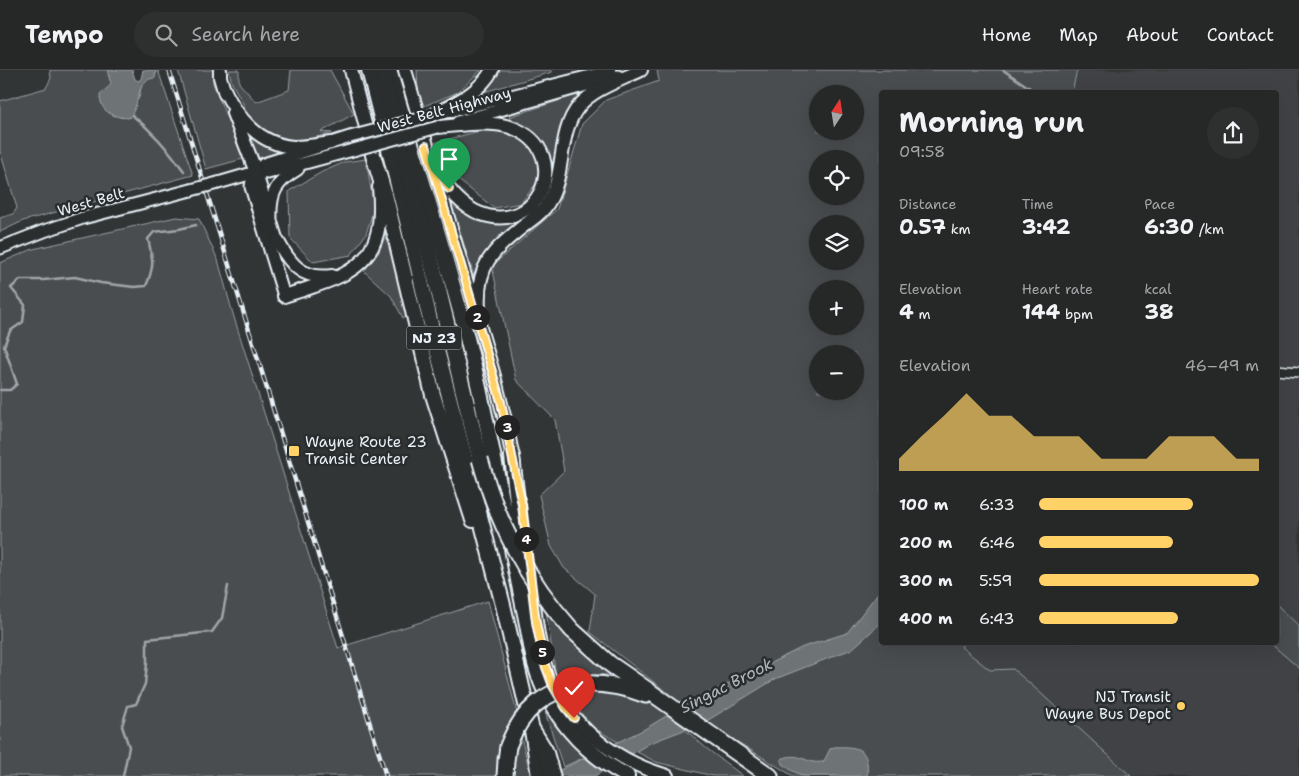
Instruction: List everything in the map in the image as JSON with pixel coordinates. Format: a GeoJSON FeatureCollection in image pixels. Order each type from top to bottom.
{"type":"FeatureCollection","features":[{"type":"Feature","properties":{"kind":"highway","name":"NJ 23"},"geometry":{"type":"LineString","coordinates":[[369,70],[440,359],[486,534],[532,730],[539,776]]}},
{"type":"Feature","properties":{"kind":"highway"},"geometry":{"type":"LineString","coordinates":[[381,70],[436,280],[480,459],[490,494],[512,544],[538,588],[572,630],[610,664],[770,776]]}},
{"type":"Feature","properties":{"kind":"highway","name":"NJ 23"},"geometry":{"type":"LineString","coordinates":[[390,70],[469,347],[486,418],[532,652],[539,677],[557,714],[574,736],[597,749],[612,768],[627,776]]}},
{"type":"Feature","properties":{"kind":"highway"},"geometry":{"type":"LineString","coordinates":[[373,155],[386,198],[440,420],[477,534],[503,606]]}},
{"type":"Feature","properties":{"kind":"highway"},"geometry":{"type":"LineString","coordinates":[[512,456],[532,652]]}},
{"type":"Feature","properties":{"kind":"highway"},"geometry":{"type":"LineString","coordinates":[[505,776],[508,746],[519,722],[537,702],[559,690],[571,686],[594,683],[617,686],[659,699]]}},
{"type":"Feature","properties":{"kind":"highway"},"geometry":{"type":"LineString","coordinates":[[532,730],[545,751],[550,770]]}},
{"type":"Feature","properties":{"kind":"main road"},"geometry":{"type":"LineString","coordinates":[[220,70],[223,87],[256,172],[277,240],[287,256],[293,264],[307,274],[316,277],[335,275],[355,267]]}},
{"type":"Feature","properties":{"kind":"main road"},"geometry":{"type":"LineString","coordinates":[[346,70],[360,102]]}},
{"type":"Feature","properties":{"kind":"main road"},"geometry":{"type":"LineString","coordinates":[[256,172],[251,187],[284,296],[346,274],[363,260],[374,244],[379,225],[380,194],[373,155],[351,70]]}},
{"type":"Feature","properties":{"kind":"main road"},"geometry":{"type":"LineString","coordinates":[[435,114],[476,91],[492,70]]}},
{"type":"Feature","properties":{"kind":"main road","name":"West Belt Highway"},"geometry":{"type":"LineString","coordinates":[[256,172],[264,164],[350,137],[614,70]]}},
{"type":"Feature","properties":{"kind":"main road"},"geometry":{"type":"LineString","coordinates":[[487,350],[479,303],[482,276],[488,260],[498,247],[547,205],[554,192],[569,125],[576,110],[595,92],[640,70]]}},
{"type":"Feature","properties":{"kind":"main road","name":"West Belt Highway"},"geometry":{"type":"LineString","coordinates":[[191,190],[256,172],[268,174],[313,162],[640,70]]}},
{"type":"Feature","properties":{"kind":"main road"},"geometry":{"type":"LineString","coordinates":[[406,74],[501,402],[522,505],[536,622],[544,662],[553,686],[566,708],[584,729],[597,749],[667,776]]}},
{"type":"Feature","properties":{"kind":"main road"},"geometry":{"type":"LineString","coordinates":[[223,87],[240,116],[254,131],[272,142],[302,147],[331,143]]}},
{"type":"Feature","properties":{"kind":"main road"},"geometry":{"type":"LineString","coordinates":[[426,146],[433,163],[449,189],[462,203],[479,213],[496,218],[514,216],[528,208],[538,198],[544,181],[544,161],[538,148],[526,135],[510,127],[500,125],[477,124],[438,127]]}},
{"type":"Feature","properties":{"kind":"main road"},"geometry":{"type":"LineString","coordinates":[[270,218],[272,196],[280,182],[293,172],[313,162]]}},
{"type":"Feature","properties":{"kind":"main road","name":"West Belt"},"geometry":{"type":"LineString","coordinates":[[0,248],[83,218],[191,190]]}},
{"type":"Feature","properties":{"kind":"street"},"geometry":{"type":"LineString","coordinates":[[1279,370],[1299,372]]}},
{"type":"Feature","properties":{"kind":"shaded area"},"geometry":{"type":"Polygon","coordinates":[[[50,70],[109,70],[108,75],[112,82],[109,113],[123,118],[139,98],[144,82],[156,74],[156,70],[158,70],[193,175],[23,221],[0,232],[0,218],[13,214],[17,208],[0,151],[0,101],[46,88],[51,78],[50,70]]]}},
{"type":"Feature","properties":{"kind":"shaded area"},"geometry":{"type":"Polygon","coordinates":[[[178,70],[213,70],[213,83],[243,159],[206,169],[178,70]]]}},
{"type":"Feature","properties":{"kind":"shaded area"},"geometry":{"type":"Polygon","coordinates":[[[229,70],[239,70],[239,83],[256,102],[289,90],[291,70],[330,70],[354,114],[321,132],[332,133],[305,140],[286,140],[265,133],[241,111],[245,107],[232,83],[229,70]]]}},
{"type":"Feature","properties":{"kind":"shaded area"},"geometry":{"type":"Polygon","coordinates":[[[417,70],[481,70],[458,92],[424,106],[418,91],[417,70]]]}},
{"type":"Feature","properties":{"kind":"shaded area"},"geometry":{"type":"Polygon","coordinates":[[[496,70],[550,70],[552,72],[477,94],[496,70]]]}},
{"type":"Feature","properties":{"kind":"shaded area"},"geometry":{"type":"Polygon","coordinates":[[[657,70],[1077,70],[1072,90],[879,90],[879,645],[962,645],[961,647],[990,670],[1013,669],[1131,776],[793,776],[705,722],[590,632],[595,594],[564,568],[551,546],[539,495],[564,471],[555,420],[516,380],[492,266],[557,209],[582,124],[606,100],[659,81],[657,70]]]}},
{"type":"Feature","properties":{"kind":"shaded area"},"geometry":{"type":"Polygon","coordinates":[[[1077,70],[1299,70],[1299,626],[1279,607],[1279,90],[1072,90],[1077,70]]]}},
{"type":"Feature","properties":{"kind":"shaded area"},"geometry":{"type":"Polygon","coordinates":[[[579,94],[566,115],[552,174],[538,137],[509,117],[579,94]]]}},
{"type":"Feature","properties":{"kind":"shaded area"},"geometry":{"type":"Polygon","coordinates":[[[491,128],[517,135],[539,155],[538,181],[521,203],[494,208],[457,179],[434,143],[491,128]]]}},
{"type":"Feature","properties":{"kind":"shaded area"},"geometry":{"type":"Polygon","coordinates":[[[246,129],[285,150],[259,158],[246,129]]]}},
{"type":"Feature","properties":{"kind":"shaded area"},"geometry":{"type":"Polygon","coordinates":[[[366,159],[374,208],[366,234],[351,255],[313,262],[290,238],[289,191],[322,172],[345,162],[366,159]]]}},
{"type":"Feature","properties":{"kind":"shaded area"},"geometry":{"type":"Polygon","coordinates":[[[448,194],[474,214],[522,218],[492,245],[474,276],[448,194]]]}},
{"type":"Feature","properties":{"kind":"shaded area"},"geometry":{"type":"Polygon","coordinates":[[[176,217],[199,219],[218,260],[233,314],[338,648],[488,601],[517,713],[497,756],[498,776],[0,776],[0,263],[33,249],[176,217]]]}},
{"type":"Feature","properties":{"kind":"shaded area"},"geometry":{"type":"Polygon","coordinates":[[[386,234],[409,317],[403,318],[391,296],[364,271],[379,252],[386,234]]]}},
{"type":"Feature","properties":{"kind":"shaded area"},"geometry":{"type":"Polygon","coordinates":[[[545,605],[578,643],[612,675],[582,674],[557,682],[545,605]]]}},
{"type":"Feature","properties":{"kind":"shaded area"},"geometry":{"type":"Polygon","coordinates":[[[1279,607],[1299,626],[1299,668],[1272,645],[1279,645],[1279,607]]]}},
{"type":"Feature","properties":{"kind":"shaded area","name":"NJ Transit Wayne Bus Depot"},"geometry":{"type":"Polygon","coordinates":[[[962,645],[1272,645],[1299,668],[1299,776],[1131,776],[1013,669],[990,670],[961,647],[962,645]]]}},
{"type":"Feature","properties":{"kind":"shaded area"},"geometry":{"type":"Polygon","coordinates":[[[605,688],[656,704],[706,748],[743,776],[713,776],[656,762],[594,728],[569,699],[605,688]]]}},
{"type":"Feature","properties":{"kind":"shaded area"},"geometry":{"type":"Polygon","coordinates":[[[545,712],[585,757],[563,767],[545,712]]]}},
{"type":"Feature","properties":{"kind":"shaded area"},"geometry":{"type":"Polygon","coordinates":[[[520,733],[531,776],[512,776],[511,766],[520,733]]]}},
{"type":"Feature","properties":{"kind":"water"},"geometry":{"type":"Polygon","coordinates":[[[109,70],[132,70],[135,79],[138,81],[141,79],[143,70],[156,70],[155,78],[149,79],[141,88],[133,113],[129,118],[113,115],[102,106],[100,94],[111,84],[109,70]]]}},
{"type":"Feature","properties":{"kind":"water"},"geometry":{"type":"Polygon","coordinates":[[[879,592],[879,625],[852,649],[775,679],[705,722],[650,743],[595,776],[547,776],[643,730],[683,706],[803,647],[847,633],[879,592]]]}},
{"type":"Feature","properties":{"kind":"water"},"geometry":{"type":"Polygon","coordinates":[[[834,747],[850,747],[861,751],[866,760],[867,776],[803,776],[783,764],[781,759],[794,756],[813,762],[824,761],[830,749],[834,747]]]}},
{"type":"Feature","properties":{"kind":"waterway","name":"Singac Brook"},"geometry":{"type":"LineString","coordinates":[[1003,70],[1033,90]]}},
{"type":"Feature","properties":{"kind":"waterway"},"geometry":{"type":"LineString","coordinates":[[132,115],[160,141],[184,171]]}},
{"type":"Feature","properties":{"kind":"waterway"},"geometry":{"type":"LineString","coordinates":[[0,390],[10,390],[17,384],[4,346],[10,331],[23,322],[25,305],[11,288],[20,280],[75,277],[101,283],[134,287],[146,286],[151,273],[152,262],[148,239],[154,232],[196,225]]}},
{"type":"Feature","properties":{"kind":"waterway"},"geometry":{"type":"LineString","coordinates":[[123,776],[129,747],[122,726],[128,706],[136,704],[145,684],[147,639],[212,632],[222,618],[228,586]]}},
{"type":"Feature","properties":{"kind":"railway"},"geometry":{"type":"LineString","coordinates":[[169,70],[386,776]]}},
{"type":"Feature","properties":{"kind":"place","name":"Wayne Route 23 Transit Center"},"geometry":{"type":"Point","coordinates":[294,451]}},
{"type":"Feature","properties":{"kind":"place","name":"NJ Transit Wayne Bus Depot"},"geometry":{"type":"Point","coordinates":[1181,706]}},
{"type":"Feature","properties":{"kind":"route"},"geometry":{"type":"LineString","coordinates":[[449,189],[433,163],[426,146],[487,350],[507,428],[522,505],[536,622],[544,662],[553,686],[574,718]]}}]}
